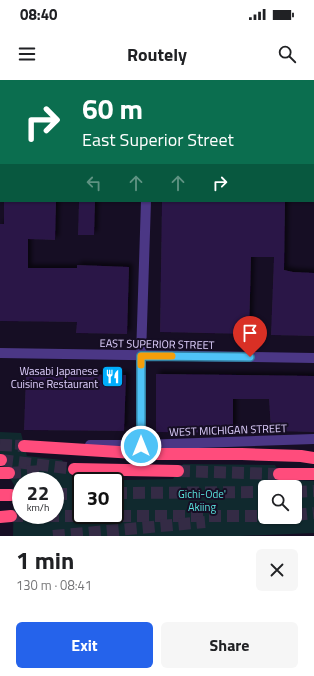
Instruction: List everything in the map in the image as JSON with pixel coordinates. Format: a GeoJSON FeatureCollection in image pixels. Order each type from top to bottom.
{"type":"FeatureCollection","features":[{"type":"Feature","properties":{"kind":"highway"},"geometry":{"type":"LineString","coordinates":[[24,445],[150,454],[242,454],[301,456],[314,458]]}},
{"type":"Feature","properties":{"kind":"highway"},"geometry":{"type":"LineString","coordinates":[[74,469],[178,471]]}},
{"type":"Feature","properties":{"kind":"highway"},"geometry":{"type":"LineString","coordinates":[[279,474],[314,474]]}},
{"type":"Feature","properties":{"kind":"street"},"geometry":{"type":"LineString","coordinates":[[141,446],[141,356],[146,202]]}},
{"type":"Feature","properties":{"kind":"street","name":"EAST SUPERIOR STREET"},"geometry":{"type":"LineString","coordinates":[[0,353],[314,358]]}},
{"type":"Feature","properties":{"kind":"street","name":"WEST MICHIGAN STREET"},"geometry":{"type":"LineString","coordinates":[[24,445],[141,446],[314,439]]}},
{"type":"Feature","properties":{"kind":"green space","name":"Gichi-Ode' Akiing"},"geometry":{"type":"Polygon","coordinates":[[[0,432],[21,433],[27,456],[62,460],[72,476],[72,524],[124,524],[124,480],[173,479],[183,464],[275,465],[283,480],[258,480],[258,524],[302,524],[302,481],[314,481],[314,533],[240,536],[13,536],[13,524],[64,524],[64,472],[12,472],[12,481],[0,460],[0,432]]]}},
{"type":"Feature","properties":{"kind":"building"},"geometry":{"type":"Polygon","coordinates":[[[4,202],[56,202],[55,240],[28,239],[28,268],[77,268],[77,265],[129,267],[127,334],[76,333],[77,322],[0,321],[0,224],[4,224],[4,202]]]}},
{"type":"Feature","properties":{"kind":"building"},"geometry":{"type":"Polygon","coordinates":[[[79,202],[95,202],[94,235],[78,235],[79,202]]]}},
{"type":"Feature","properties":{"kind":"building"},"geometry":{"type":"Polygon","coordinates":[[[162,202],[285,202],[284,270],[314,273],[314,336],[271,335],[274,257],[251,257],[249,334],[160,332],[162,202]]]}},
{"type":"Feature","properties":{"kind":"building"},"geometry":{"type":"Polygon","coordinates":[[[26,374],[126,375],[124,431],[24,430],[26,374]]]}},
{"type":"Feature","properties":{"kind":"building"},"geometry":{"type":"Polygon","coordinates":[[[156,374],[314,376],[314,432],[271,431],[269,399],[233,399],[233,433],[156,432],[156,374]]]}},
{"type":"Feature","properties":{"kind":"tunnel"},"geometry":{"type":"LineString","coordinates":[[0,444],[24,445]]}},
{"type":"Feature","properties":{"kind":"tunnel"},"geometry":{"type":"LineString","coordinates":[[0,445],[24,446]]}},
{"type":"Feature","properties":{"kind":"tunnel"},"geometry":{"type":"LineString","coordinates":[[1,460],[74,469]]}},
{"type":"Feature","properties":{"kind":"tunnel"},"geometry":{"type":"LineString","coordinates":[[9,473],[44,471]]}},
{"type":"Feature","properties":{"kind":"tunnel"},"geometry":{"type":"LineString","coordinates":[[178,471],[279,474]]}},
{"type":"Feature","properties":{"kind":"tunnel"},"geometry":{"type":"LineString","coordinates":[[302,492],[314,491]]}},
{"type":"Feature","properties":{"kind":"tunnel"},"geometry":{"type":"LineString","coordinates":[[124,493],[258,492]]}},
{"type":"Feature","properties":{"kind":"tunnel"},"geometry":{"type":"LineString","coordinates":[[64,494],[72,494]]}},
{"type":"Feature","properties":{"kind":"tunnel"},"geometry":{"type":"LineString","coordinates":[[302,514],[314,513]]}},
{"type":"Feature","properties":{"kind":"tunnel"},"geometry":{"type":"LineString","coordinates":[[11,516],[258,516]]}},
{"type":"Feature","properties":{"kind":"tunnel"},"geometry":{"type":"LineString","coordinates":[[53,536],[205,522]]}},
{"type":"Feature","properties":{"kind":"slow traffic"},"geometry":{"type":"LineString","coordinates":[[141,365],[141,356],[172,356]]}},
{"type":"Feature","properties":{"kind":"place","name":"Wasabi Japanese Cuisine Restaurant"},"geometry":{"type":"Point","coordinates":[113,377]}},
{"type":"Feature","properties":{"kind":"route"},"geometry":{"type":"LineString","coordinates":[[141,446],[141,356],[250,357]]}}]}
